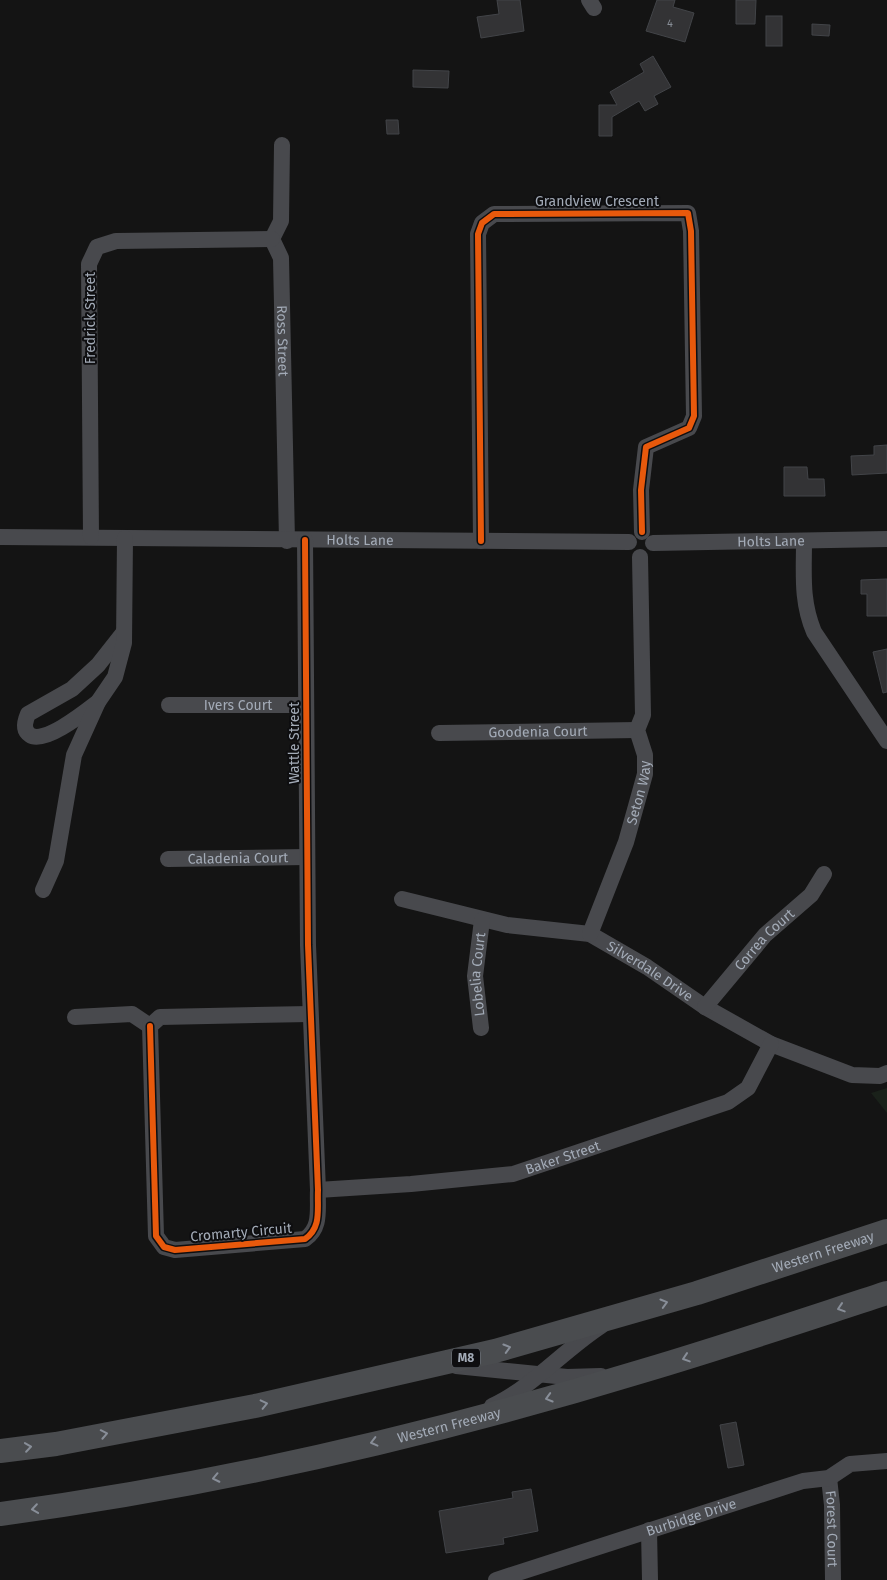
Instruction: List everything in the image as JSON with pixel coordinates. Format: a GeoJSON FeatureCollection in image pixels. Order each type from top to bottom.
{"type":"FeatureCollection","features":[{"type":"Feature","properties":{"kind":"highway","name":"Western Freeway"},"geometry":{"type":"LineString","coordinates":[[0,1451],[56,1444],[255,1406],[495,1351],[696,1293],[887,1231]]}},
{"type":"Feature","properties":{"kind":"highway","name":"Western Freeway"},"geometry":{"type":"LineString","coordinates":[[0,1514],[71,1504],[214,1478],[458,1422],[631,1375],[887,1293]]}},
{"type":"Feature","properties":{"kind":"street"},"geometry":{"type":"LineString","coordinates":[[272,239],[281,221],[282,146]]}},
{"type":"Feature","properties":{"kind":"street","name":"Grandview Crescent"},"geometry":{"type":"LineString","coordinates":[[481,542],[478,234],[482,223],[494,214],[688,214],[691,231],[694,416],[689,428],[646,447],[641,490],[641,539]]}},
{"type":"Feature","properties":{"kind":"street","name":"Fredrick Street"},"geometry":{"type":"LineString","coordinates":[[91,537],[89,264],[97,247],[116,242],[272,239]]}},
{"type":"Feature","properties":{"kind":"street","name":"Ross Street"},"geometry":{"type":"LineString","coordinates":[[272,239],[281,258],[287,541]]}},
{"type":"Feature","properties":{"kind":"street","name":"Holts Lane"},"geometry":{"type":"LineString","coordinates":[[0,538],[91,537],[481,542],[641,539],[804,541],[887,539]]}},
{"type":"Feature","properties":{"kind":"street"},"geometry":{"type":"LineString","coordinates":[[43,890],[56,861],[74,754],[98,702],[115,677],[124,632],[125,538]]}},
{"type":"Feature","properties":{"kind":"street"},"geometry":{"type":"LineString","coordinates":[[636,730],[643,715],[640,557],[651,552],[641,539]]}},
{"type":"Feature","properties":{"kind":"street","name":"Wattle Street"},"geometry":{"type":"LineString","coordinates":[[305,540],[308,946]]}},
{"type":"Feature","properties":{"kind":"street"},"geometry":{"type":"LineString","coordinates":[[804,541],[804,596],[806,613],[814,632],[887,741]]}},
{"type":"Feature","properties":{"kind":"street"},"geometry":{"type":"LineString","coordinates":[[98,702],[46,736],[35,738],[27,734],[25,729],[28,714],[72,689],[98,665],[124,632]]}},
{"type":"Feature","properties":{"kind":"street","name":"Ivers Court"},"geometry":{"type":"LineString","coordinates":[[169,704],[306,705]]}},
{"type":"Feature","properties":{"kind":"street","name":"Goodenia Court"},"geometry":{"type":"LineString","coordinates":[[439,733],[636,730]]}},
{"type":"Feature","properties":{"kind":"street","name":"Seton Way"},"geometry":{"type":"LineString","coordinates":[[590,934],[626,842],[644,774],[645,755],[636,730]]}},
{"type":"Feature","properties":{"kind":"street","name":"Caladenia Court"},"geometry":{"type":"LineString","coordinates":[[168,859],[307,857]]}},
{"type":"Feature","properties":{"kind":"street","name":"Correa Court"},"geometry":{"type":"LineString","coordinates":[[704,1007],[764,935],[811,895],[824,874]]}},
{"type":"Feature","properties":{"kind":"street","name":"Silverdale Drive"},"geometry":{"type":"LineString","coordinates":[[402,899],[507,926],[590,934],[647,966],[704,1007],[771,1044],[852,1075],[880,1076],[887,1073]]}},
{"type":"Feature","properties":{"kind":"street","name":"Lobelia Court"},"geometry":{"type":"LineString","coordinates":[[481,1028],[475,976],[482,920]]}},
{"type":"Feature","properties":{"kind":"street","name":"Cromarty Circuit"},"geometry":{"type":"LineString","coordinates":[[150,1026],[156,1236],[164,1247],[175,1250],[305,1239],[314,1232],[317,1221],[318,1190],[308,946]]}},
{"type":"Feature","properties":{"kind":"street"},"geometry":{"type":"LineString","coordinates":[[75,1017],[132,1014],[150,1026],[160,1017],[310,1014]]}},
{"type":"Feature","properties":{"kind":"street","name":"Baker Street"},"geometry":{"type":"LineString","coordinates":[[318,1190],[411,1184],[513,1174],[728,1102],[748,1088],[771,1044]]}},
{"type":"Feature","properties":{"kind":"street"},"geometry":{"type":"LineString","coordinates":[[458,1422],[502,1402],[577,1342],[616,1316]]}},
{"type":"Feature","properties":{"kind":"street"},"geometry":{"type":"LineString","coordinates":[[435,1365],[584,1377],[631,1375]]}},
{"type":"Feature","properties":{"kind":"street","name":"Burbidge Drive"},"geometry":{"type":"LineString","coordinates":[[496,1580],[803,1481],[829,1478],[850,1464],[887,1462]]}},
{"type":"Feature","properties":{"kind":"street","name":"Forest Court"},"geometry":{"type":"LineString","coordinates":[[829,1478],[832,1505],[833,1580]]}},
{"type":"Feature","properties":{"kind":"street"},"geometry":{"type":"LineString","coordinates":[[649,1530],[650,1580]]}},
{"type":"Feature","properties":{"kind":"shaded area"},"geometry":{"type":"Polygon","coordinates":[[[887,1088],[887,1113],[871,1093],[887,1088]]]}},
{"type":"Feature","properties":{"kind":"building"},"geometry":{"type":"Polygon","coordinates":[[[497,0],[520,0],[524,31],[481,38],[477,17],[499,14],[497,0]]]}},
{"type":"Feature","properties":{"kind":"building"},"geometry":{"type":"Polygon","coordinates":[[[657,0],[675,0],[673,7],[694,13],[685,42],[646,31],[657,0]]]}},
{"type":"Feature","properties":{"kind":"building"},"geometry":{"type":"Polygon","coordinates":[[[736,0],[756,0],[755,24],[736,24],[736,0]]]}},
{"type":"Feature","properties":{"kind":"building"},"geometry":{"type":"Polygon","coordinates":[[[766,16],[782,16],[782,46],[766,46],[766,16]]]}},
{"type":"Feature","properties":{"kind":"building"},"geometry":{"type":"Polygon","coordinates":[[[812,24],[830,25],[829,36],[812,35],[812,24]]]}},
{"type":"Feature","properties":{"kind":"building"},"geometry":{"type":"Polygon","coordinates":[[[653,56],[671,87],[654,96],[658,104],[645,111],[639,101],[612,117],[612,136],[599,136],[599,105],[617,105],[610,92],[644,72],[640,64],[653,56]]]}},
{"type":"Feature","properties":{"kind":"building"},"geometry":{"type":"Polygon","coordinates":[[[413,70],[449,71],[448,88],[413,87],[413,70]]]}},
{"type":"Feature","properties":{"kind":"building"},"geometry":{"type":"Polygon","coordinates":[[[386,120],[398,120],[399,134],[387,134],[386,120]]]}},
{"type":"Feature","properties":{"kind":"building"},"geometry":{"type":"Polygon","coordinates":[[[887,445],[887,473],[852,475],[851,456],[874,455],[874,446],[887,445]]]}},
{"type":"Feature","properties":{"kind":"building"},"geometry":{"type":"Polygon","coordinates":[[[784,467],[807,467],[808,479],[824,479],[825,496],[784,496],[784,467]]]}},
{"type":"Feature","properties":{"kind":"building"},"geometry":{"type":"Polygon","coordinates":[[[887,579],[887,616],[867,616],[867,594],[861,594],[861,580],[887,579]]]}},
{"type":"Feature","properties":{"kind":"building"},"geometry":{"type":"Polygon","coordinates":[[[887,649],[887,692],[883,693],[873,652],[887,649]]]}},
{"type":"Feature","properties":{"kind":"building"},"geometry":{"type":"Polygon","coordinates":[[[736,1422],[744,1465],[728,1468],[720,1425],[736,1422]]]}},
{"type":"Feature","properties":{"kind":"building"},"geometry":{"type":"Polygon","coordinates":[[[531,1489],[538,1531],[503,1538],[504,1544],[446,1553],[439,1511],[513,1498],[512,1492],[531,1489]]]}},
{"type":"Feature","properties":{"kind":"cycle path"},"geometry":{"type":"LineString","coordinates":[[481,541],[478,234],[482,223],[494,214],[688,213],[691,231],[694,416],[689,428],[646,447],[641,490],[642,532]]}},
{"type":"Feature","properties":{"kind":"cycle path"},"geometry":{"type":"LineString","coordinates":[[150,1026],[156,1236],[164,1247],[175,1250],[305,1239],[314,1229],[318,1217],[308,945],[305,540]]}}]}
